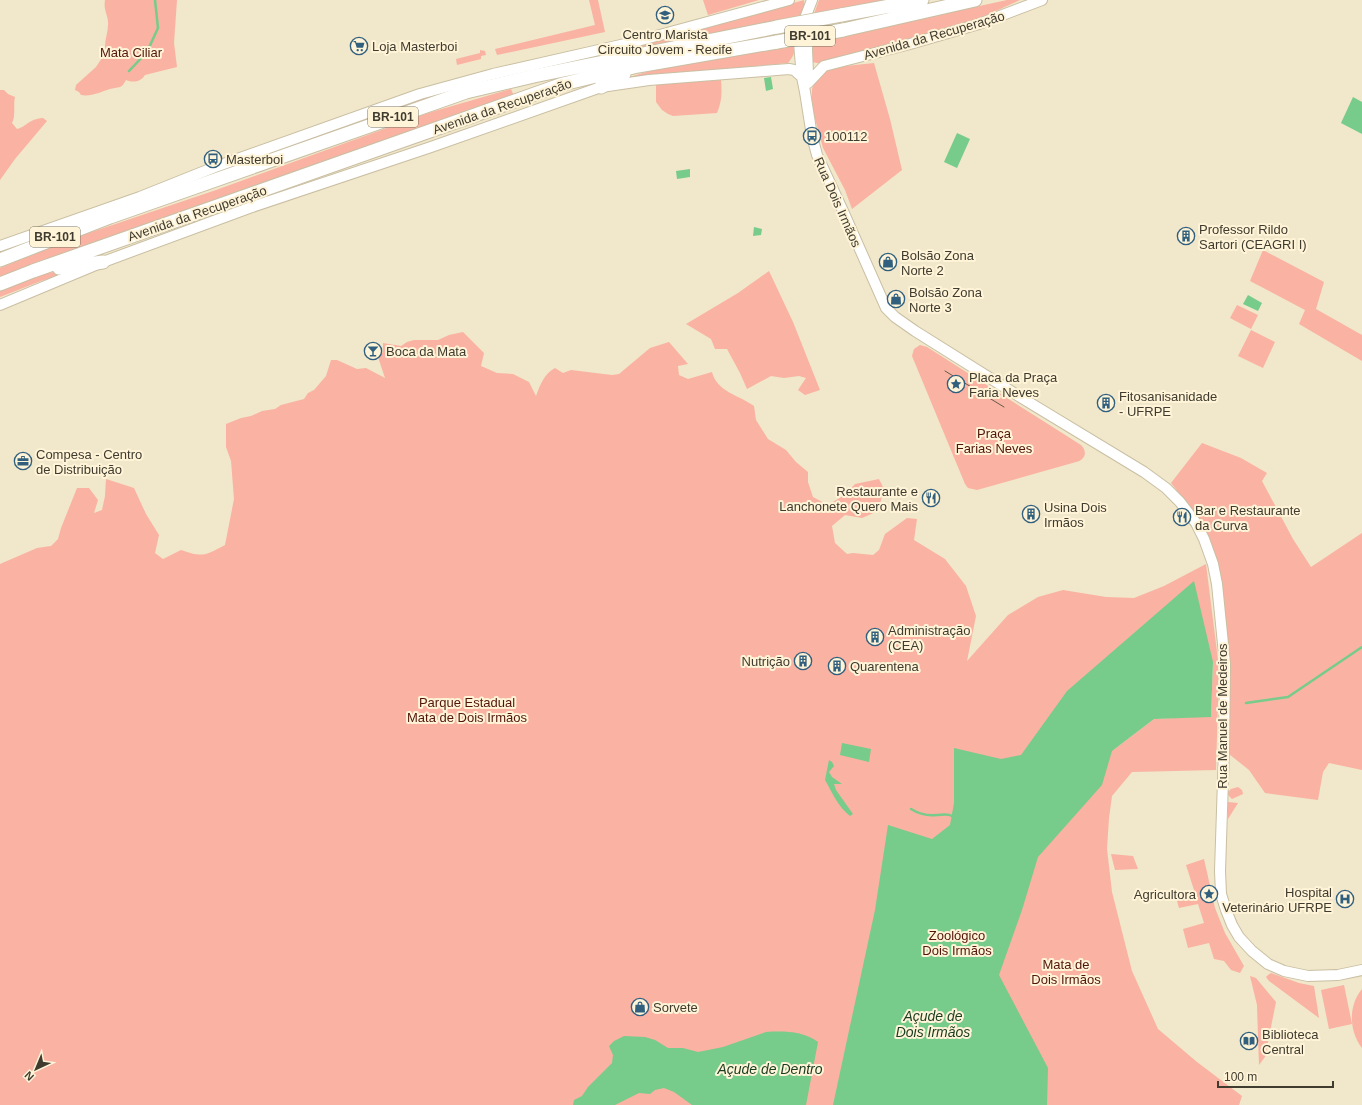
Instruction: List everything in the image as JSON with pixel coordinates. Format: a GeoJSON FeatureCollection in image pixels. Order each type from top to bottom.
{"type":"FeatureCollection","features":[{"type":"Feature","properties":{"kind":"highway","name":"Avenida da Recuperação"},"geometry":{"type":"LineString","coordinates":[[0,260],[110,216],[466,92],[534,76],[777,26],[922,0]]}},
{"type":"Feature","properties":{"kind":"highway","name":"Avenida da Recuperação"},"geometry":{"type":"LineString","coordinates":[[0,284],[33,271],[563,84],[638,66],[843,30],[975,0]]}},
{"type":"Feature","properties":{"kind":"highway"},"geometry":{"type":"LineString","coordinates":[[601,87],[638,66]]}},
{"type":"Feature","properties":{"kind":"highway"},"geometry":{"type":"LineString","coordinates":[[74,219],[110,216],[140,196]]}},
{"type":"Feature","properties":{"kind":"highway"},"geometry":{"type":"LineString","coordinates":[[33,271],[104,262]]}},
{"type":"Feature","properties":{"kind":"main road","name":"Avenida da Recuperação"},"geometry":{"type":"LineString","coordinates":[[0,246],[420,94],[493,74],[634,42],[789,0]]}},
{"type":"Feature","properties":{"kind":"main road","name":"Avenida da Recuperação"},"geometry":{"type":"LineString","coordinates":[[824,66],[973,26],[1042,0]]}},
{"type":"Feature","properties":{"kind":"main road","name":"Rua Dois Irmãos"},"geometry":{"type":"LineString","coordinates":[[812,2],[813,8],[803,59],[808,118],[817,155],[844,211],[886,308]]}},
{"type":"Feature","properties":{"kind":"main road"},"geometry":{"type":"LineString","coordinates":[[788,69],[803,59],[815,67],[824,66]]}},
{"type":"Feature","properties":{"kind":"main road"},"geometry":{"type":"LineString","coordinates":[[788,69],[794,70],[805,84],[824,66]]}},
{"type":"Feature","properties":{"kind":"main road","name":"Avenida da Recuperação"},"geometry":{"type":"LineString","coordinates":[[0,305],[104,262],[249,208],[431,147],[601,87],[649,80],[788,69]]}},
{"type":"Feature","properties":{"kind":"main road","name":"Rua Manuel de Medeiros"},"geometry":{"type":"LineString","coordinates":[[886,308],[900,321],[1017,396],[1144,472],[1171,493],[1196,523],[1213,564],[1217,584],[1224,664],[1224,750],[1220,855],[1221,894],[1226,910],[1239,937],[1252,951],[1268,964],[1284,971],[1308,976],[1338,975],[1362,970]]}},
{"type":"Feature","properties":{"kind":"green space","name":"Mata Ciliar"},"geometry":{"type":"Polygon","coordinates":[[[105,0],[177,0],[174,43],[177,67],[145,75],[137,81],[126,80],[120,87],[92,95],[81,95],[75,90],[76,85],[96,67],[106,52],[105,45],[108,22],[105,0]]]}},
{"type":"Feature","properties":{"kind":"green space"},"geometry":{"type":"Polygon","coordinates":[[[589,0],[598,0],[605,32],[497,55],[495,49],[595,25],[589,0]]]}},
{"type":"Feature","properties":{"kind":"green space"},"geometry":{"type":"Polygon","coordinates":[[[703,0],[759,0],[708,15],[703,0]]]}},
{"type":"Feature","properties":{"kind":"green space"},"geometry":{"type":"Polygon","coordinates":[[[804,0],[805,16],[559,67],[170,192],[175,185],[430,95],[496,75],[667,39],[804,0]]]}},
{"type":"Feature","properties":{"kind":"green space"},"geometry":{"type":"Polygon","coordinates":[[[819,0],[899,0],[814,14],[819,0]]]}},
{"type":"Feature","properties":{"kind":"green space"},"geometry":{"type":"Polygon","coordinates":[[[1007,0],[1020,0],[976,20],[822,64],[812,62],[810,43],[1007,0]]]}},
{"type":"Feature","properties":{"kind":"green space"},"geometry":{"type":"Polygon","coordinates":[[[792,45],[794,52],[788,63],[626,78],[660,68],[792,45]]]}},
{"type":"Feature","properties":{"kind":"green space"},"geometry":{"type":"Polygon","coordinates":[[[480,50],[485,51],[486,55],[481,56],[481,59],[457,65],[456,59],[480,53],[480,50]]]}},
{"type":"Feature","properties":{"kind":"green space"},"geometry":{"type":"Polygon","coordinates":[[[874,63],[890,119],[902,170],[852,209],[845,190],[823,148],[814,115],[812,89],[815,81],[827,68],[874,63]]]}},
{"type":"Feature","properties":{"kind":"green space"},"geometry":{"type":"Polygon","coordinates":[[[721,80],[722,89],[717,113],[673,116],[662,110],[656,102],[656,84],[721,80]]]}},
{"type":"Feature","properties":{"kind":"green space"},"geometry":{"type":"Polygon","coordinates":[[[511,89],[514,96],[275,181],[37,262],[0,279],[0,268],[74,238],[216,190],[428,113],[511,89]]]}},
{"type":"Feature","properties":{"kind":"green space"},"geometry":{"type":"Polygon","coordinates":[[[0,90],[4,90],[8,94],[15,97],[14,117],[12,123],[17,129],[31,121],[38,119],[43,118],[47,121],[15,159],[0,180],[0,90]]]}},
{"type":"Feature","properties":{"kind":"green space"},"geometry":{"type":"Polygon","coordinates":[[[1263,250],[1324,282],[1316,309],[1362,335],[1362,361],[1299,324],[1305,310],[1250,281],[1263,250]]]}},
{"type":"Feature","properties":{"kind":"green space"},"geometry":{"type":"Polygon","coordinates":[[[75,270],[0,297],[0,289],[34,274],[75,270]]]}},
{"type":"Feature","properties":{"kind":"green space"},"geometry":{"type":"Polygon","coordinates":[[[769,271],[793,322],[820,390],[805,395],[798,390],[806,378],[799,376],[784,378],[771,376],[747,389],[727,349],[715,349],[711,339],[686,324],[738,293],[769,271]]]}},
{"type":"Feature","properties":{"kind":"green space"},"geometry":{"type":"Polygon","coordinates":[[[1237,305],[1258,315],[1251,329],[1230,318],[1237,305]]]}},
{"type":"Feature","properties":{"kind":"green space"},"geometry":{"type":"Polygon","coordinates":[[[1251,330],[1275,342],[1263,368],[1238,356],[1251,330]]]}},
{"type":"Feature","properties":{"kind":"green space","name":"Parque Estadual Mata de Dois Irmãos"},"geometry":{"type":"Polygon","coordinates":[[[463,332],[484,353],[481,366],[497,373],[513,374],[529,382],[536,396],[545,377],[555,368],[563,373],[571,370],[612,375],[619,374],[650,348],[669,342],[688,364],[678,366],[679,375],[688,379],[712,372],[715,379],[724,389],[754,406],[756,420],[768,439],[786,450],[796,462],[808,472],[808,482],[813,497],[828,505],[846,494],[855,484],[879,479],[884,489],[878,511],[862,518],[845,515],[832,526],[835,543],[847,554],[853,553],[873,555],[879,550],[885,534],[907,518],[917,519],[914,540],[945,559],[966,586],[976,616],[967,661],[1008,615],[1038,597],[1063,590],[1106,597],[1134,598],[1164,586],[1206,564],[1219,668],[1216,770],[1132,772],[1112,796],[1107,849],[1112,892],[1132,971],[1158,1029],[1197,1062],[1242,1096],[1239,1105],[0,1105],[0,564],[37,548],[51,546],[58,539],[77,488],[89,488],[98,500],[94,513],[102,510],[106,479],[134,488],[146,514],[159,535],[155,553],[163,559],[181,550],[200,555],[209,553],[225,545],[234,499],[231,461],[226,447],[226,424],[262,411],[275,409],[281,405],[304,399],[308,393],[314,390],[326,376],[331,360],[337,360],[357,369],[366,368],[385,378],[378,357],[383,352],[383,343],[401,346],[414,340],[438,340],[449,335],[463,332]],[[1213,662],[1112,751],[1154,719],[1211,716],[1213,662]]]}},
{"type":"Feature","properties":{"kind":"green space","name":"Praça Farias Neves"},"geometry":{"type":"Polygon","coordinates":[[[920,345],[927,347],[1081,445],[1085,453],[1083,458],[1076,462],[977,490],[968,488],[912,356],[914,349],[920,345]]]}},
{"type":"Feature","properties":{"kind":"green space"},"geometry":{"type":"Polygon","coordinates":[[[1202,443],[1241,458],[1267,473],[1262,481],[1293,539],[1311,567],[1362,533],[1362,770],[1329,763],[1323,772],[1318,800],[1265,793],[1249,770],[1224,750],[1225,672],[1221,575],[1203,523],[1171,483],[1202,443]]]}},
{"type":"Feature","properties":{"kind":"green space"},"geometry":{"type":"Polygon","coordinates":[[[1238,787],[1242,790],[1243,794],[1232,799],[1227,793],[1231,789],[1238,787]]]}},
{"type":"Feature","properties":{"kind":"green space"},"geometry":{"type":"Polygon","coordinates":[[[1228,802],[1238,803],[1228,819],[1228,802]]]}},
{"type":"Feature","properties":{"kind":"green space"},"geometry":{"type":"Polygon","coordinates":[[[1111,854],[1133,856],[1138,869],[1115,870],[1111,854]]]}},
{"type":"Feature","properties":{"kind":"green space"},"geometry":{"type":"Polygon","coordinates":[[[1204,859],[1215,908],[1225,933],[1244,966],[1240,973],[1231,970],[1224,961],[1214,959],[1209,943],[1188,948],[1183,929],[1204,923],[1198,904],[1179,908],[1175,894],[1194,890],[1186,865],[1204,859]]]}},
{"type":"Feature","properties":{"kind":"green space"},"geometry":{"type":"Polygon","coordinates":[[[1271,973],[1299,983],[1314,986],[1319,1018],[1269,981],[1266,977],[1271,973]]]}},
{"type":"Feature","properties":{"kind":"green space"},"geometry":{"type":"Polygon","coordinates":[[[1250,976],[1256,978],[1276,1002],[1265,1057],[1259,1065],[1257,1005],[1250,976]]]}},
{"type":"Feature","properties":{"kind":"green space"},"geometry":{"type":"Polygon","coordinates":[[[1344,985],[1352,1024],[1329,1029],[1321,990],[1344,985]]]}},
{"type":"Feature","properties":{"kind":"green space"},"geometry":{"type":"Polygon","coordinates":[[[1362,989],[1362,1048],[1355,1034],[1352,1011],[1357,996],[1362,989]]]}},
{"type":"Feature","properties":{"kind":"water"},"geometry":{"type":"Polygon","coordinates":[[[771,77],[773,89],[766,91],[764,78],[771,77]]]}},
{"type":"Feature","properties":{"kind":"water"},"geometry":{"type":"Polygon","coordinates":[[[1353,97],[1362,102],[1362,134],[1341,123],[1353,97]]]}},
{"type":"Feature","properties":{"kind":"water"},"geometry":{"type":"Polygon","coordinates":[[[957,133],[970,139],[957,168],[944,162],[957,133]]]}},
{"type":"Feature","properties":{"kind":"water"},"geometry":{"type":"Polygon","coordinates":[[[690,169],[690,177],[677,179],[676,171],[690,169]]]}},
{"type":"Feature","properties":{"kind":"water"},"geometry":{"type":"Polygon","coordinates":[[[754,227],[762,229],[761,235],[753,236],[754,227]]]}},
{"type":"Feature","properties":{"kind":"water"},"geometry":{"type":"Polygon","coordinates":[[[1248,295],[1262,303],[1258,311],[1243,304],[1248,295]]]}},
{"type":"Feature","properties":{"kind":"water","name":"Açude de Dois Irmãos"},"geometry":{"type":"Polygon","coordinates":[[[1194,581],[1213,662],[1211,717],[1154,719],[1112,751],[1102,785],[1038,857],[1022,910],[999,975],[1048,1068],[1047,1105],[833,1105],[875,910],[888,825],[932,839],[950,825],[954,803],[954,748],[1001,759],[1021,755],[1067,691],[1194,581]]]}},
{"type":"Feature","properties":{"kind":"water"},"geometry":{"type":"Polygon","coordinates":[[[842,743],[871,749],[869,762],[840,755],[842,743]]]}},
{"type":"Feature","properties":{"kind":"water"},"geometry":{"type":"Polygon","coordinates":[[[829,760],[834,766],[829,772],[832,777],[842,784],[834,784],[836,790],[853,814],[850,816],[839,804],[825,780],[829,760]]]}},
{"type":"Feature","properties":{"kind":"water","name":"Açude de Dentro"},"geometry":{"type":"Polygon","coordinates":[[[766,1032],[800,1034],[812,1038],[818,1042],[806,1105],[692,1105],[674,1092],[664,1088],[655,1090],[650,1094],[639,1093],[615,1105],[573,1105],[574,1100],[582,1096],[588,1087],[612,1063],[613,1055],[609,1046],[614,1041],[624,1036],[645,1037],[655,1040],[668,1048],[683,1048],[698,1052],[723,1047],[766,1032]]]}},
{"type":"Feature","properties":{"kind":"waterway"},"geometry":{"type":"LineString","coordinates":[[129,71],[147,52],[158,28],[155,0]]}},
{"type":"Feature","properties":{"kind":"waterway"},"geometry":{"type":"LineString","coordinates":[[1246,703],[1288,697],[1362,647]]}},
{"type":"Feature","properties":{"kind":"waterway"},"geometry":{"type":"LineString","coordinates":[[911,809],[926,815],[946,814],[952,816]]}},
{"type":"Feature","properties":{"kind":"tram line"},"geometry":{"type":"LineString","coordinates":[[945,371],[1004,407]]}},
{"type":"Feature","properties":{"kind":"place","name":"Centro Marista Circuito Jovem - Recife"},"geometry":{"type":"Point","coordinates":[665,15]}},
{"type":"Feature","properties":{"kind":"place","name":"Loja Masterboi"},"geometry":{"type":"Point","coordinates":[359,46]}},
{"type":"Feature","properties":{"kind":"place","name":"100112"},"geometry":{"type":"Point","coordinates":[812,136]}},
{"type":"Feature","properties":{"kind":"place","name":"Masterboi"},"geometry":{"type":"Point","coordinates":[213,159]}},
{"type":"Feature","properties":{"kind":"place","name":"Professor Rildo Sartori (CEAGRI I)"},"geometry":{"type":"Point","coordinates":[1186,236]}},
{"type":"Feature","properties":{"kind":"place","name":"Bolsão Zona Norte 2"},"geometry":{"type":"Point","coordinates":[888,262]}},
{"type":"Feature","properties":{"kind":"place","name":"Bolsão Zona Norte 3"},"geometry":{"type":"Point","coordinates":[896,299]}},
{"type":"Feature","properties":{"kind":"place","name":"Boca da Mata"},"geometry":{"type":"Point","coordinates":[373,351]}},
{"type":"Feature","properties":{"kind":"place","name":"Placa da Praça Faria Neves"},"geometry":{"type":"Point","coordinates":[956,384]}},
{"type":"Feature","properties":{"kind":"place","name":"Fitosanisanidade - UFRPE"},"geometry":{"type":"Point","coordinates":[1106,403]}},
{"type":"Feature","properties":{"kind":"place","name":"Compesa - Centro de Distribuição"},"geometry":{"type":"Point","coordinates":[23,461]}},
{"type":"Feature","properties":{"kind":"place","name":"Restaurante e Lanchonete Quero Mais"},"geometry":{"type":"Point","coordinates":[931,498]}},
{"type":"Feature","properties":{"kind":"place","name":"Usina Dois Irmãos"},"geometry":{"type":"Point","coordinates":[1031,514]}},
{"type":"Feature","properties":{"kind":"place","name":"Bar e Restaurante da Curva"},"geometry":{"type":"Point","coordinates":[1182,517]}},
{"type":"Feature","properties":{"kind":"place","name":"Administração (CEA)"},"geometry":{"type":"Point","coordinates":[875,637]}},
{"type":"Feature","properties":{"kind":"place","name":"Nutrição"},"geometry":{"type":"Point","coordinates":[803,661]}},
{"type":"Feature","properties":{"kind":"place","name":"Quarentena"},"geometry":{"type":"Point","coordinates":[837,666]}},
{"type":"Feature","properties":{"kind":"place","name":"Agricultora"},"geometry":{"type":"Point","coordinates":[1209,894]}},
{"type":"Feature","properties":{"kind":"place","name":"Hospital Veterinário UFRPE"},"geometry":{"type":"Point","coordinates":[1345,899]}},
{"type":"Feature","properties":{"kind":"place","name":"Sorvete"},"geometry":{"type":"Point","coordinates":[640,1007]}},
{"type":"Feature","properties":{"kind":"place","name":"Biblioteca Central"},"geometry":{"type":"Point","coordinates":[1249,1041]}},
{"type":"Feature","properties":{"kind":"park label","name":"Zoológico Dois Irmãos"},"geometry":{"type":"Point","coordinates":[957,942]}},
{"type":"Feature","properties":{"kind":"park label","name":"Mata de Dois Irmãos"},"geometry":{"type":"Point","coordinates":[1066,972]}}]}
